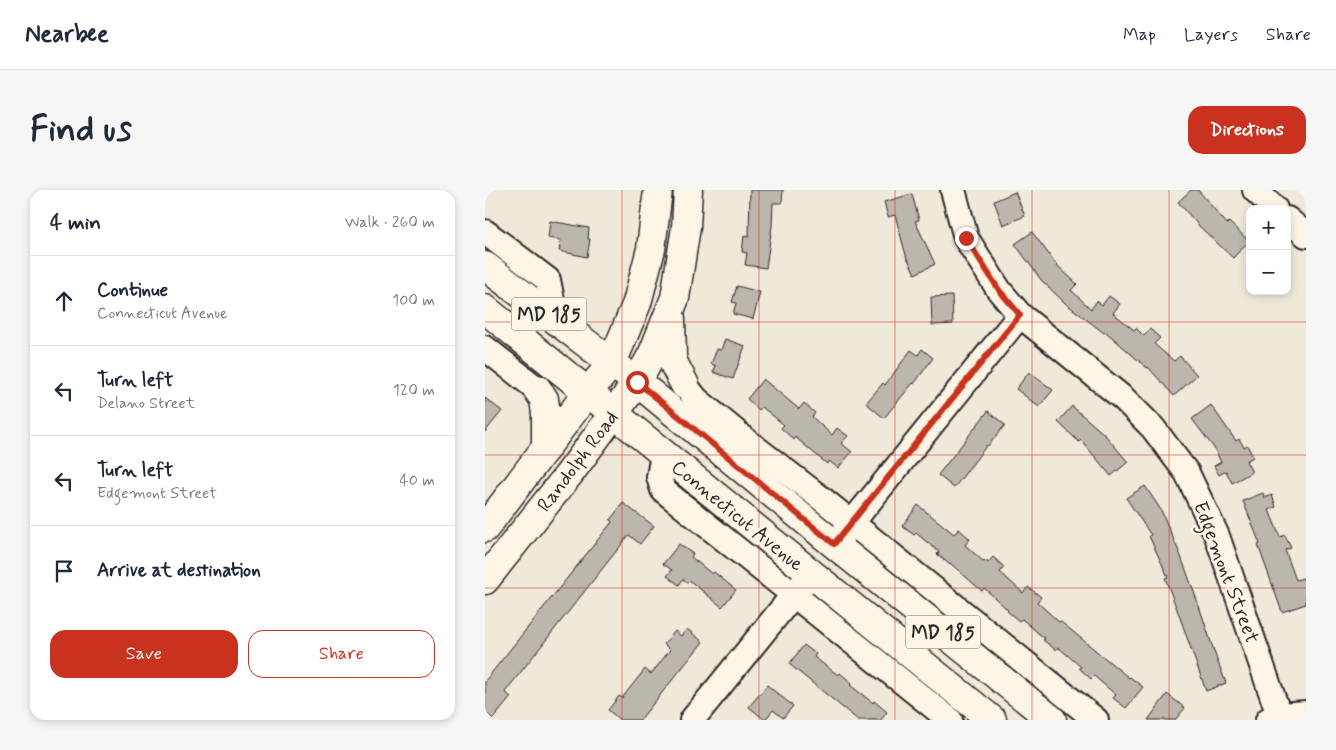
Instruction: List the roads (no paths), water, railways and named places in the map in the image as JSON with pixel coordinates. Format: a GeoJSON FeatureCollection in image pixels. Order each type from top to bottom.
{"type":"FeatureCollection","features":[{"type":"Feature","properties":{"kind":"main road","name":"Randolph Road"},"geometry":{"type":"LineString","coordinates":[[485,528],[612,363],[637,303],[651,249],[659,190]]}},
{"type":"Feature","properties":{"kind":"main road","name":"Randolph Road"},"geometry":{"type":"LineString","coordinates":[[485,580],[570,473],[637,382],[653,353],[675,298],[686,227],[687,190]]}},
{"type":"Feature","properties":{"kind":"main road","name":"Connecticut Avenue"},"geometry":{"type":"LineString","coordinates":[[485,266],[637,382],[1052,720]]}},
{"type":"Feature","properties":{"kind":"main road"},"geometry":{"type":"LineString","coordinates":[[671,308],[672,358],[685,385]]}},
{"type":"Feature","properties":{"kind":"main road","name":"Connecticut Avenue"},"geometry":{"type":"LineString","coordinates":[[485,309],[663,454],[802,584],[992,720]]}},
{"type":"Feature","properties":{"kind":"main road"},"geometry":{"type":"LineString","coordinates":[[537,389],[544,399],[546,448]]}},
{"type":"Feature","properties":{"kind":"street","name":"Edgemont Street"},"geometry":{"type":"LineString","coordinates":[[953,190],[966,238],[999,290],[1020,315],[1124,399],[1153,428],[1187,473],[1217,536],[1273,718]]}},
{"type":"Feature","properties":{"kind":"street"},"geometry":{"type":"LineString","coordinates":[[1255,190],[1271,205]]}},
{"type":"Feature","properties":{"kind":"street"},"geometry":{"type":"LineString","coordinates":[[1291,223],[1306,235]]}},
{"type":"Feature","properties":{"kind":"street"},"geometry":{"type":"LineString","coordinates":[[485,232],[549,280],[556,320]]}},
{"type":"Feature","properties":{"kind":"street"},"geometry":{"type":"LineString","coordinates":[[834,544],[1020,315]]}},
{"type":"Feature","properties":{"kind":"street"},"geometry":{"type":"LineString","coordinates":[[485,348],[537,389]]}},
{"type":"Feature","properties":{"kind":"street"},"geometry":{"type":"LineString","coordinates":[[685,385],[696,399],[747,442],[1096,720]]}},
{"type":"Feature","properties":{"kind":"street"},"geometry":{"type":"LineString","coordinates":[[692,720],[802,584],[950,720]]}},
{"type":"Feature","properties":{"kind":"street"},"geometry":{"type":"LineString","coordinates":[[1273,718],[1306,713]]}}]}
